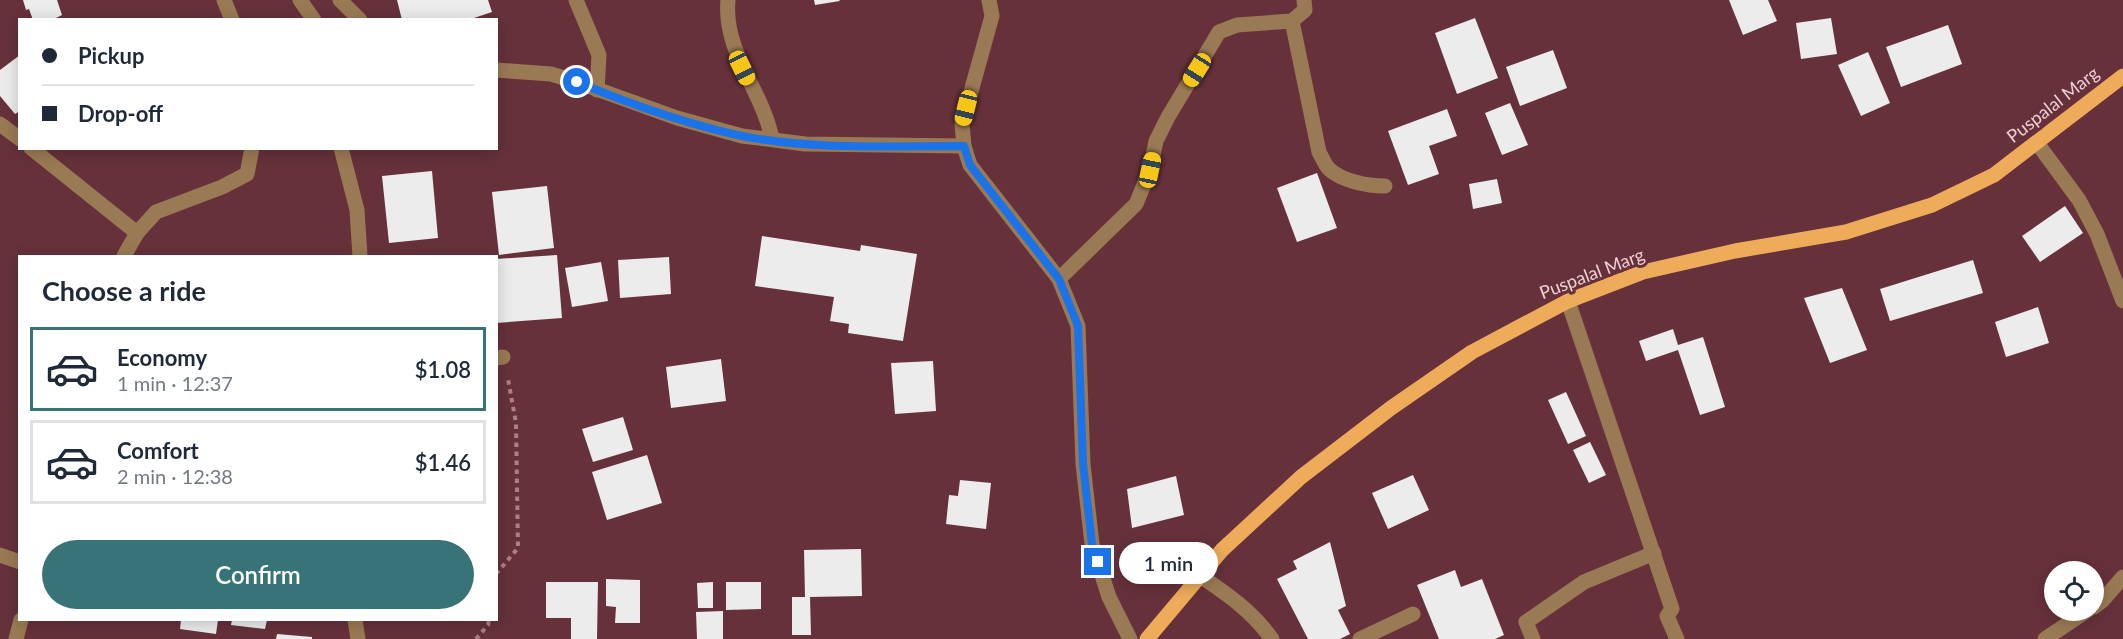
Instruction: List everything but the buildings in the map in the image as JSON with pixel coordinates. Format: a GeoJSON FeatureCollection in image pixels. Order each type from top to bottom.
{"type":"FeatureCollection","features":[{"type":"Feature","properties":{"kind":"main road","name":"Puspalal Marg"},"geometry":{"type":"LineString","coordinates":[[1147,639],[1222,549],[1301,477],[1392,408],[1472,352],[1568,301],[1643,272],[1735,251],[1846,232],[1932,205],[1994,176],[2123,76]]}},
{"type":"Feature","properties":{"kind":"street"},"geometry":{"type":"LineString","coordinates":[[224,0],[231,18]]}},
{"type":"Feature","properties":{"kind":"street"},"geometry":{"type":"LineString","coordinates":[[300,0],[313,18]]}},
{"type":"Feature","properties":{"kind":"street"},"geometry":{"type":"LineString","coordinates":[[340,0],[358,18]]}},
{"type":"Feature","properties":{"kind":"street"},"geometry":{"type":"LineString","coordinates":[[576,0],[599,55],[597,90]]}},
{"type":"Feature","properties":{"kind":"street"},"geometry":{"type":"LineString","coordinates":[[728,0],[731,40],[768,122],[772,139]]}},
{"type":"Feature","properties":{"kind":"street"},"geometry":{"type":"LineString","coordinates":[[989,0],[992,16],[962,124],[964,146],[970,165],[1059,279],[1078,326],[1083,464],[1092,544],[1109,597],[1130,639]]}},
{"type":"Feature","properties":{"kind":"street"},"geometry":{"type":"LineString","coordinates":[[1059,279],[1136,204],[1150,170],[1156,141],[1219,32],[1237,25],[1292,21],[1305,10],[1304,0]]}},
{"type":"Feature","properties":{"kind":"street"},"geometry":{"type":"LineString","coordinates":[[1292,21],[1319,152],[1329,169],[1341,176],[1369,186],[1384,186]]}},
{"type":"Feature","properties":{"kind":"street"},"geometry":{"type":"LineString","coordinates":[[498,70],[551,74],[677,118],[742,136],[805,144],[964,146]]}},
{"type":"Feature","properties":{"kind":"street"},"geometry":{"type":"LineString","coordinates":[[0,124],[18,138]]}},
{"type":"Feature","properties":{"kind":"street"},"geometry":{"type":"LineString","coordinates":[[2037,143],[2079,200],[2097,234],[2123,301]]}},
{"type":"Feature","properties":{"kind":"street"},"geometry":{"type":"LineString","coordinates":[[33,150],[137,233]]}},
{"type":"Feature","properties":{"kind":"street"},"geometry":{"type":"LineString","coordinates":[[125,255],[137,233],[156,213],[222,187],[247,174],[252,150]]}},
{"type":"Feature","properties":{"kind":"street"},"geometry":{"type":"LineString","coordinates":[[342,150],[357,210],[360,255]]}},
{"type":"Feature","properties":{"kind":"street"},"geometry":{"type":"LineString","coordinates":[[1568,301],[1654,553],[1672,609],[1667,616],[1677,639]]}},
{"type":"Feature","properties":{"kind":"street"},"geometry":{"type":"LineString","coordinates":[[1533,639],[1526,622],[1584,582],[1654,553]]}},
{"type":"Feature","properties":{"kind":"street"},"geometry":{"type":"LineString","coordinates":[[0,555],[18,561]]}},
{"type":"Feature","properties":{"kind":"street"},"geometry":{"type":"LineString","coordinates":[[1199,575],[1260,621],[1272,639]]}},
{"type":"Feature","properties":{"kind":"street"},"geometry":{"type":"LineString","coordinates":[[2104,600],[2123,577]]}},
{"type":"Feature","properties":{"kind":"street"},"geometry":{"type":"LineString","coordinates":[[1360,639],[1413,614]]}},
{"type":"Feature","properties":{"kind":"street"},"geometry":{"type":"LineString","coordinates":[[16,639],[21,621]]}},
{"type":"Feature","properties":{"kind":"street"},"geometry":{"type":"LineString","coordinates":[[355,621],[358,639]]}},
{"type":"Feature","properties":{"kind":"street"},"geometry":{"type":"LineString","coordinates":[[2045,639],[2072,621]]}},
{"type":"Feature","properties":{"kind":"path"},"geometry":{"type":"LineString","coordinates":[[498,572],[518,548],[516,423],[500,357]]}},
{"type":"Feature","properties":{"kind":"path"},"geometry":{"type":"LineString","coordinates":[[476,639],[489,621]]}},
{"type":"Feature","properties":{"kind":"route"},"geometry":{"type":"LineString","coordinates":[[577,82],[677,118],[742,136],[805,144],[964,146],[970,165],[1059,279],[1078,326],[1083,464],[1092,544],[1098,562]]}}]}
